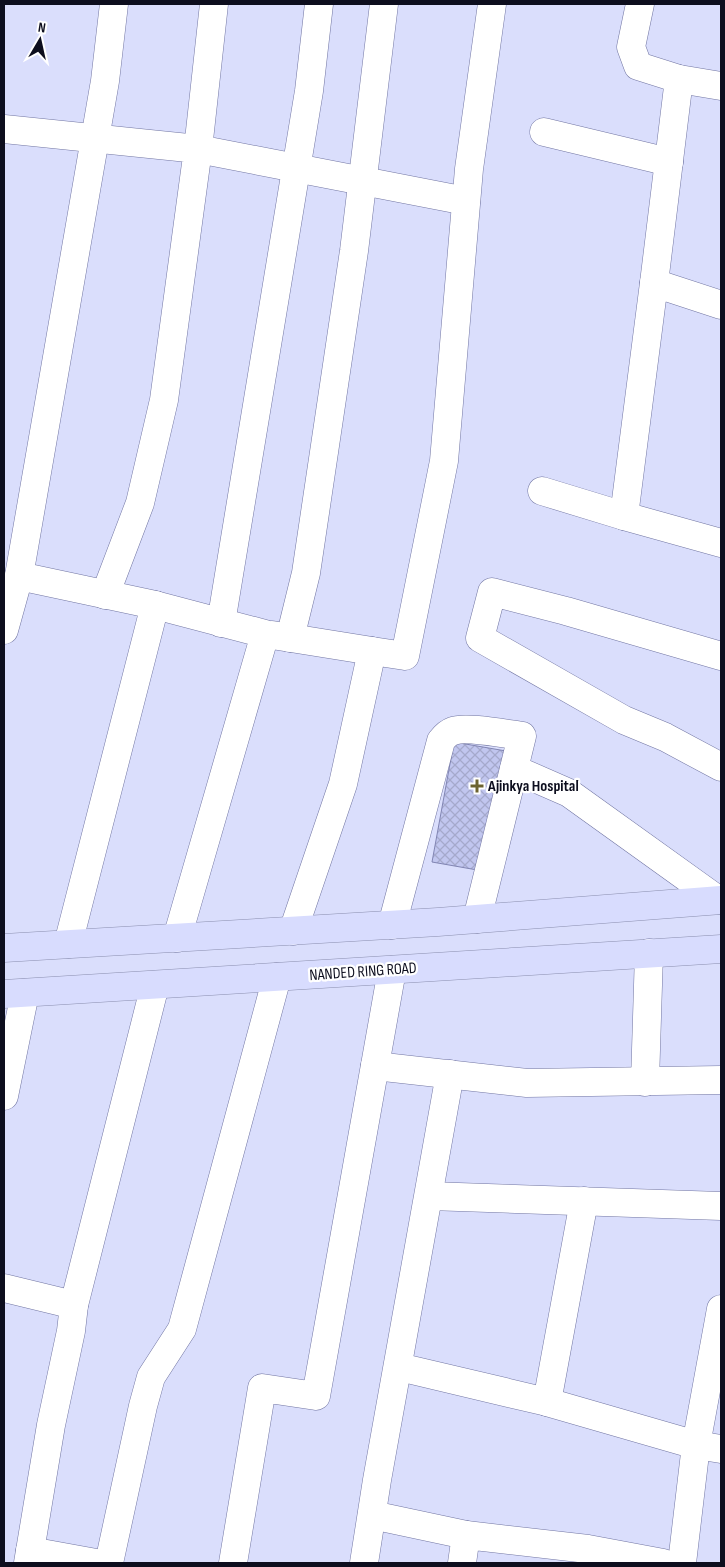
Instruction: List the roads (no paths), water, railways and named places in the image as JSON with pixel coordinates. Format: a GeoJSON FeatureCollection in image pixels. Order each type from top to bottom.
{"type":"FeatureCollection","features":[{"type":"Feature","properties":{"kind":"highway"},"geometry":{"type":"LineString","coordinates":[[4,948],[392,925],[720,900]]}},
{"type":"Feature","properties":{"kind":"highway","name":"NANDED RING ROAD"},"geometry":{"type":"LineString","coordinates":[[15,993],[721,949]]}},
{"type":"Feature","properties":{"kind":"street"},"geometry":{"type":"LineString","coordinates":[[4,630],[106,81],[114,4]]}},
{"type":"Feature","properties":{"kind":"street"},"geometry":{"type":"LineString","coordinates":[[105,595],[140,503],[164,400],[198,149],[214,4]]}},
{"type":"Feature","properties":{"kind":"street"},"geometry":{"type":"LineString","coordinates":[[221,623],[309,91],[319,4]]}},
{"type":"Feature","properties":{"kind":"street"},"geometry":{"type":"LineString","coordinates":[[177,938],[278,636],[306,573],[352,261],[384,4]]}},
{"type":"Feature","properties":{"kind":"street"},"geometry":{"type":"LineString","coordinates":[[12,588],[105,595],[278,636],[405,656],[444,461],[469,169],[492,4]]}},
{"type":"Feature","properties":{"kind":"street"},"geometry":{"type":"LineString","coordinates":[[640,4],[632,47],[638,66],[679,80],[721,86]]}},
{"type":"Feature","properties":{"kind":"street"},"geometry":{"type":"LineString","coordinates":[[624,516],[679,80]]}},
{"type":"Feature","properties":{"kind":"street"},"geometry":{"type":"LineString","coordinates":[[4,130],[198,149],[466,201]]}},
{"type":"Feature","properties":{"kind":"street"},"geometry":{"type":"LineString","coordinates":[[544,132],[669,162]]}},
{"type":"Feature","properties":{"kind":"street"},"geometry":{"type":"LineString","coordinates":[[654,283],[721,305]]}},
{"type":"Feature","properties":{"kind":"street"},"geometry":{"type":"LineString","coordinates":[[542,491],[721,543]]}},
{"type":"Feature","properties":{"kind":"street"},"geometry":{"type":"LineString","coordinates":[[721,656],[566,611],[492,592],[480,638],[624,720],[665,737],[721,767]]}},
{"type":"Feature","properties":{"kind":"street"},"geometry":{"type":"LineString","coordinates":[[68,944],[155,606]]}},
{"type":"Feature","properties":{"kind":"street"},"geometry":{"type":"LineString","coordinates":[[293,931],[343,784],[372,651]]}},
{"type":"Feature","properties":{"kind":"street"},"geometry":{"type":"LineString","coordinates":[[392,925],[441,742],[448,733],[454,730],[465,729],[522,736],[477,919]]}},
{"type":"Feature","properties":{"kind":"street"},"geometry":{"type":"LineString","coordinates":[[514,768],[569,793],[720,900]]}},
{"type":"Feature","properties":{"kind":"street"},"geometry":{"type":"LineString","coordinates":[[645,1082],[649,954]]}},
{"type":"Feature","properties":{"kind":"street"},"geometry":{"type":"LineString","coordinates":[[233,1563],[262,1388],[316,1396],[392,970]]}},
{"type":"Feature","properties":{"kind":"street"},"geometry":{"type":"LineString","coordinates":[[109,1563],[134,1444],[151,1377],[182,1329],[277,977]]}},
{"type":"Feature","properties":{"kind":"street"},"geometry":{"type":"LineString","coordinates":[[96,1563],[29,1557],[51,1425],[71,1331],[74,1305],[155,985]]}},
{"type":"Feature","properties":{"kind":"street"},"geometry":{"type":"LineString","coordinates":[[4,1096],[15,993]]}},
{"type":"Feature","properties":{"kind":"street"},"geometry":{"type":"LineString","coordinates":[[375,1066],[527,1083],[721,1080]]}},
{"type":"Feature","properties":{"kind":"street"},"geometry":{"type":"LineString","coordinates":[[364,1563],[450,1074]]}},
{"type":"Feature","properties":{"kind":"street"},"geometry":{"type":"LineString","coordinates":[[429,1196],[721,1206]]}},
{"type":"Feature","properties":{"kind":"street"},"geometry":{"type":"LineString","coordinates":[[547,1402],[584,1201]]}},
{"type":"Feature","properties":{"kind":"street"},"geometry":{"type":"LineString","coordinates":[[4,1288],[74,1305]]}},
{"type":"Feature","properties":{"kind":"street"},"geometry":{"type":"LineString","coordinates":[[682,1563],[709,1447],[721,1309]]}},
{"type":"Feature","properties":{"kind":"street"},"geometry":{"type":"LineString","coordinates":[[399,1367],[547,1402],[709,1447]]}},
{"type":"Feature","properties":{"kind":"street"},"geometry":{"type":"LineString","coordinates":[[372,1514],[466,1535],[587,1556],[663,1563]]}},
{"type":"Feature","properties":{"kind":"street"},"geometry":{"type":"LineString","coordinates":[[462,1563],[466,1535]]}},
{"type":"Feature","properties":{"kind":"place","name":"Ajinkya Hospital"},"geometry":{"type":"Point","coordinates":[477,786]}}]}
